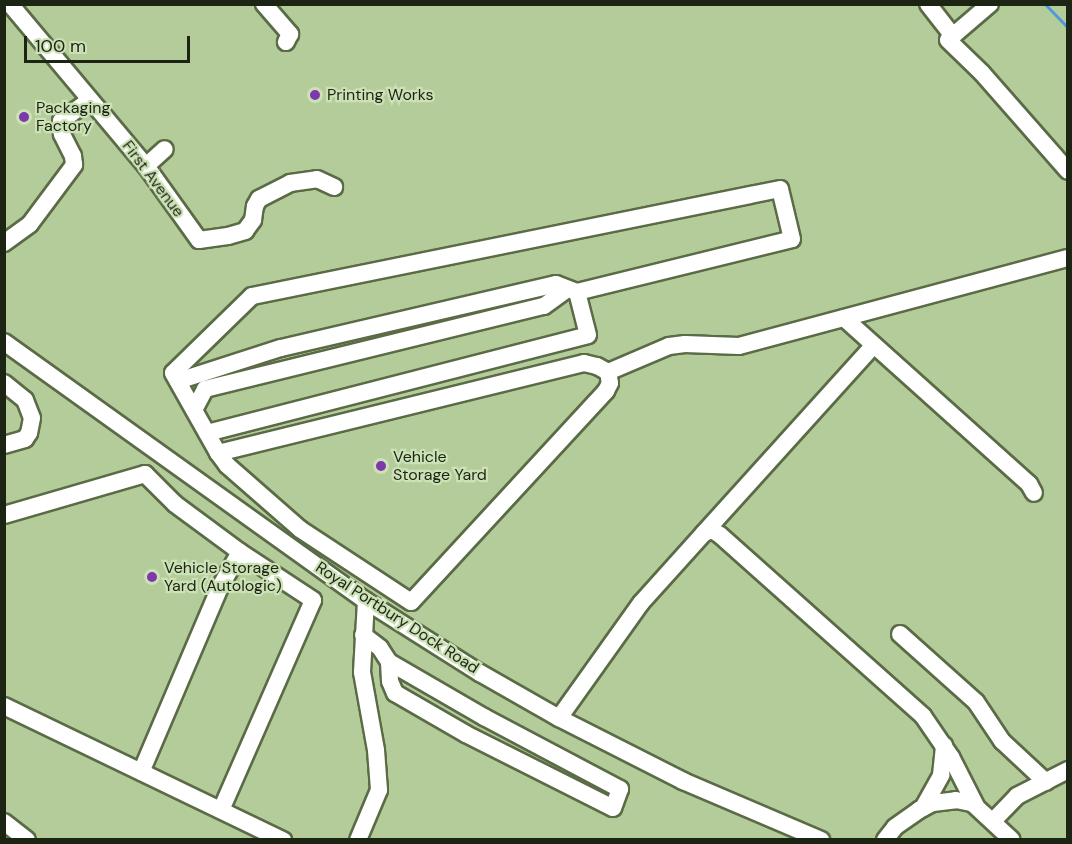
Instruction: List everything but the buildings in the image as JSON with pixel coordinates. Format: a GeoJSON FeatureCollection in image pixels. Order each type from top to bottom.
{"type":"FeatureCollection","features":[{"type":"Feature","properties":{"kind":"street","name":"First Avenue"},"geometry":{"type":"LineString","coordinates":[[10,4],[146,166],[199,240],[245,231],[253,220],[255,206],[259,199],[290,183],[317,178],[334,187]]}},
{"type":"Feature","properties":{"kind":"street"},"geometry":{"type":"LineString","coordinates":[[264,4],[290,34],[286,42]]}},
{"type":"Feature","properties":{"kind":"street"},"geometry":{"type":"LineString","coordinates":[[928,4],[953,36]]}},
{"type":"Feature","properties":{"kind":"street"},"geometry":{"type":"LineString","coordinates":[[990,4],[948,40],[982,73],[1068,171]]}},
{"type":"Feature","properties":{"kind":"street"},"geometry":{"type":"LineString","coordinates":[[4,243],[30,224],[74,165],[73,156],[62,134],[61,121],[90,100]]}},
{"type":"Feature","properties":{"kind":"street"},"geometry":{"type":"LineString","coordinates":[[146,166],[165,149]]}},
{"type":"Feature","properties":{"kind":"street"},"geometry":{"type":"LineString","coordinates":[[194,410],[205,389],[544,306],[572,291],[792,239],[780,189],[252,296],[173,373],[218,453],[227,465],[300,529],[411,602],[606,391],[610,383],[608,372]]}},
{"type":"Feature","properties":{"kind":"street"},"geometry":{"type":"LineString","coordinates":[[608,372],[676,344],[739,346],[1068,258]]}},
{"type":"Feature","properties":{"kind":"street"},"geometry":{"type":"LineString","coordinates":[[178,381],[281,348],[556,284],[572,291],[588,335],[207,433]]}},
{"type":"Feature","properties":{"kind":"street"},"geometry":{"type":"LineString","coordinates":[[844,318],[1029,484],[1034,493]]}},
{"type":"Feature","properties":{"kind":"street","name":"Royal Portbury Dock Road"},"geometry":{"type":"LineString","coordinates":[[4,342],[366,601],[480,673],[559,718],[683,781],[821,840]]}},
{"type":"Feature","properties":{"kind":"street"},"geometry":{"type":"LineString","coordinates":[[559,718],[641,603],[874,345]]}},
{"type":"Feature","properties":{"kind":"street"},"geometry":{"type":"LineString","coordinates":[[218,453],[584,363],[608,372]]}},
{"type":"Feature","properties":{"kind":"street"},"geometry":{"type":"LineString","coordinates":[[4,383],[25,400],[31,409],[32,418],[29,433],[25,439],[4,445]]}},
{"type":"Feature","properties":{"kind":"street"},"geometry":{"type":"LineString","coordinates":[[4,515],[145,474],[175,504],[240,552],[313,600],[221,810]]}},
{"type":"Feature","properties":{"kind":"street"},"geometry":{"type":"LineString","coordinates":[[704,533],[712,530],[720,535],[923,716],[944,745],[976,806]]}},
{"type":"Feature","properties":{"kind":"street"},"geometry":{"type":"LineString","coordinates":[[141,772],[220,587],[240,552]]}},
{"type":"Feature","properties":{"kind":"street"},"geometry":{"type":"LineString","coordinates":[[358,840],[380,790],[362,672],[366,601]]}},
{"type":"Feature","properties":{"kind":"street"},"geometry":{"type":"LineString","coordinates":[[900,634],[976,702],[1002,741],[1046,782]]}},
{"type":"Feature","properties":{"kind":"street"},"geometry":{"type":"LineString","coordinates":[[363,635],[380,648],[389,662],[484,717],[620,789],[613,808],[484,743],[395,693],[391,686],[389,662]]}},
{"type":"Feature","properties":{"kind":"street"},"geometry":{"type":"LineString","coordinates":[[4,706],[279,839]]}},
{"type":"Feature","properties":{"kind":"street"},"geometry":{"type":"LineString","coordinates":[[484,717],[484,743]]}},
{"type":"Feature","properties":{"kind":"street"},"geometry":{"type":"LineString","coordinates":[[923,808],[941,775],[944,745]]}},
{"type":"Feature","properties":{"kind":"street"},"geometry":{"type":"LineString","coordinates":[[993,821],[1017,796],[1068,770]]}},
{"type":"Feature","properties":{"kind":"street"},"geometry":{"type":"LineString","coordinates":[[884,837],[923,808],[948,800],[965,801],[976,806],[1012,840]]}},
{"type":"Feature","properties":{"kind":"street"},"geometry":{"type":"LineString","coordinates":[[4,822],[27,840]]}},
{"type":"Feature","properties":{"kind":"shaded area"},"geometry":{"type":"Polygon","coordinates":[[[4,5],[1067,5],[1067,839],[5,839],[4,5]]]}},
{"type":"Feature","properties":{"kind":"waterway"},"geometry":{"type":"LineString","coordinates":[[1045,4],[1068,28]]}},
{"type":"Feature","properties":{"kind":"place","name":"Printing Works"},"geometry":{"type":"Point","coordinates":[315,95]}},
{"type":"Feature","properties":{"kind":"place","name":"Packaging Factory"},"geometry":{"type":"Point","coordinates":[24,117]}},
{"type":"Feature","properties":{"kind":"place","name":"Vehicle Storage Yard"},"geometry":{"type":"Point","coordinates":[381,466]}},
{"type":"Feature","properties":{"kind":"place","name":"Vehicle Storage Yard (Autologic)"},"geometry":{"type":"Point","coordinates":[152,577]}}]}
